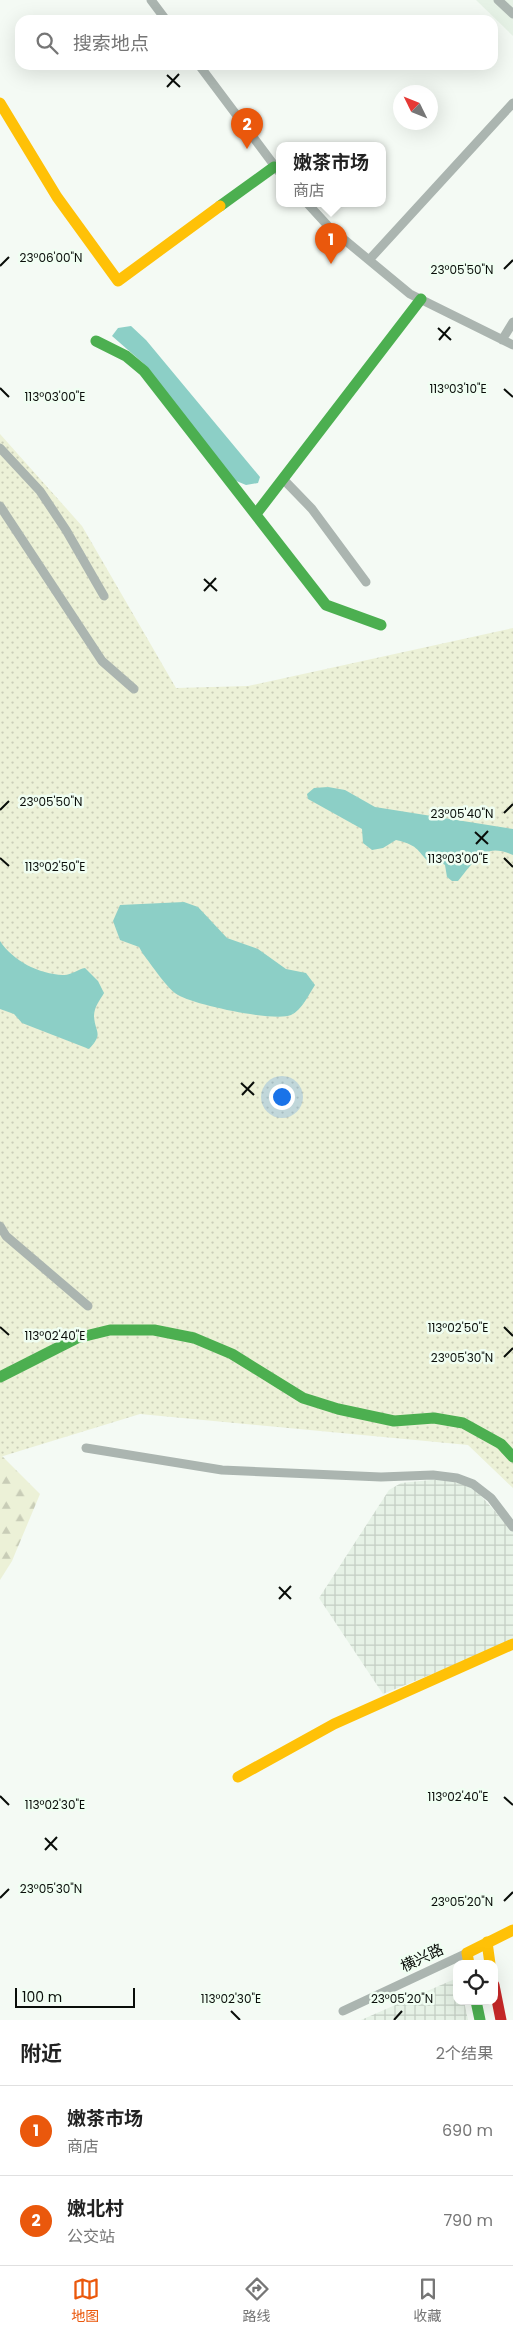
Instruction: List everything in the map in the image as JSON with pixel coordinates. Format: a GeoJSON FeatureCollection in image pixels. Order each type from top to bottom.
{"type":"FeatureCollection","features":[{"type":"Feature","properties":{"kind":"street"},"geometry":{"type":"LineString","coordinates":[[151,0],[162,15]]}},
{"type":"Feature","properties":{"kind":"street"},"geometry":{"type":"LineString","coordinates":[[498,0],[513,14]]}},
{"type":"Feature","properties":{"kind":"street"},"geometry":{"type":"LineString","coordinates":[[203,70],[276,169]]}},
{"type":"Feature","properties":{"kind":"street"},"geometry":{"type":"LineString","coordinates":[[0,103],[57,197],[118,281],[276,171]]}},
{"type":"Feature","properties":{"kind":"street"},"geometry":{"type":"LineString","coordinates":[[370,260],[513,103]]}},
{"type":"Feature","properties":{"kind":"street"},"geometry":{"type":"LineString","coordinates":[[311,207],[329,227],[410,294],[513,345]]}},
{"type":"Feature","properties":{"kind":"street"},"geometry":{"type":"LineString","coordinates":[[256,514],[420,299]]}},
{"type":"Feature","properties":{"kind":"street"},"geometry":{"type":"LineString","coordinates":[[502,340],[513,322]]}},
{"type":"Feature","properties":{"kind":"street"},"geometry":{"type":"LineString","coordinates":[[96,341],[126,356],[144,371],[326,605],[380,625]]}},
{"type":"Feature","properties":{"kind":"street"},"geometry":{"type":"LineString","coordinates":[[0,448],[40,491],[66,530],[104,596]]}},
{"type":"Feature","properties":{"kind":"street"},"geometry":{"type":"LineString","coordinates":[[283,478],[312,509],[366,582]]}},
{"type":"Feature","properties":{"kind":"street"},"geometry":{"type":"LineString","coordinates":[[0,506],[102,661],[134,689]]}},
{"type":"Feature","properties":{"kind":"street"},"geometry":{"type":"LineString","coordinates":[[0,1226],[6,1236],[88,1306]]}},
{"type":"Feature","properties":{"kind":"street"},"geometry":{"type":"LineString","coordinates":[[0,1377],[77,1338],[110,1330],[154,1330],[194,1338],[232,1354],[303,1398],[338,1409],[394,1421],[434,1418],[463,1423],[501,1444],[513,1457]]}},
{"type":"Feature","properties":{"kind":"street"},"geometry":{"type":"LineString","coordinates":[[86,1448],[222,1470],[381,1477],[434,1475],[457,1478],[473,1484],[491,1498],[513,1527]]}},
{"type":"Feature","properties":{"kind":"street"},"geometry":{"type":"LineString","coordinates":[[238,1776],[334,1724],[513,1644]]}},
{"type":"Feature","properties":{"kind":"street","name":"横兴路"},"geometry":{"type":"LineString","coordinates":[[343,2011],[468,1959],[487,1942],[513,1930]]}},
{"type":"Feature","properties":{"kind":"street"},"geometry":{"type":"LineString","coordinates":[[487,1942],[489,1960]]}},
{"type":"Feature","properties":{"kind":"street"},"geometry":{"type":"LineString","coordinates":[[477,2005],[480,2020]]}},
{"type":"Feature","properties":{"kind":"street"},"geometry":{"type":"LineString","coordinates":[[497,2005],[500,2020]]}},
{"type":"Feature","properties":{"kind":"shaded area"},"geometry":{"type":"Polygon","coordinates":[[[476,0],[513,0],[513,36],[498,21],[498,15],[491,15],[476,0]]]}},
{"type":"Feature","properties":{"kind":"shaded area"},"geometry":{"type":"Polygon","coordinates":[[[441,1479],[472,1486],[513,1531],[513,1641],[383,1694],[319,1598],[389,1490],[401,1483],[441,1479]]]}},
{"type":"Feature","properties":{"kind":"shaded area"},"geometry":{"type":"Polygon","coordinates":[[[453,1980],[453,2005],[465,2005],[468,2020],[361,2020],[453,1980]]]}},
{"type":"Feature","properties":{"kind":"green space"},"geometry":{"type":"Polygon","coordinates":[[[0,434],[82,526],[176,688],[248,686],[513,628],[513,1488],[468,1445],[140,1414],[0,1457],[0,434]]]}},
{"type":"Feature","properties":{"kind":"green space"},"geometry":{"type":"Polygon","coordinates":[[[2,1456],[40,1494],[12,1561],[0,1580],[0,1457],[2,1456]]]}},
{"type":"Feature","properties":{"kind":"water"},"geometry":{"type":"Polygon","coordinates":[[[131,326],[146,340],[260,477],[258,483],[246,485],[234,480],[143,363],[112,336],[118,328],[131,326]]]}},
{"type":"Feature","properties":{"kind":"water"},"geometry":{"type":"Polygon","coordinates":[[[328,787],[345,790],[375,807],[513,829],[513,855],[503,852],[487,852],[475,860],[458,881],[452,881],[447,877],[445,865],[442,863],[432,865],[410,844],[396,840],[383,848],[372,850],[363,843],[362,829],[308,799],[307,794],[314,788],[328,787]]]}},
{"type":"Feature","properties":{"kind":"water"},"geometry":{"type":"Polygon","coordinates":[[[184,902],[198,907],[227,938],[258,949],[286,969],[306,973],[315,985],[299,1009],[291,1015],[282,1017],[269,1016],[217,1008],[187,999],[169,988],[139,947],[120,940],[113,921],[120,905],[184,902]]]}},
{"type":"Feature","properties":{"kind":"water"},"geometry":{"type":"Polygon","coordinates":[[[0,941],[12,955],[36,969],[66,975],[85,968],[98,981],[104,993],[94,1013],[98,1033],[94,1044],[89,1049],[22,1023],[14,1014],[0,1009],[0,941]]]}},
{"type":"Feature","properties":{"kind":"traffic: fast"},"geometry":{"type":"LineString","coordinates":[[220,206],[274,167]]}},
{"type":"Feature","properties":{"kind":"traffic: fast"},"geometry":{"type":"LineString","coordinates":[[256,514],[421,299]]}},
{"type":"Feature","properties":{"kind":"traffic: fast"},"geometry":{"type":"LineString","coordinates":[[96,341],[126,356],[144,371],[326,605],[381,625]]}},
{"type":"Feature","properties":{"kind":"traffic: fast"},"geometry":{"type":"LineString","coordinates":[[0,1377],[77,1338],[110,1330],[154,1330],[194,1338],[232,1354],[303,1398],[338,1409],[394,1421],[434,1418],[463,1423],[501,1444],[513,1457]]}},
{"type":"Feature","properties":{"kind":"traffic: fast"},"geometry":{"type":"LineString","coordinates":[[477,2005],[480,2020]]}},
{"type":"Feature","properties":{"kind":"traffic: slow"},"geometry":{"type":"LineString","coordinates":[[0,103],[57,197],[118,281],[220,206]]}},
{"type":"Feature","properties":{"kind":"traffic: slow"},"geometry":{"type":"LineString","coordinates":[[238,1777],[334,1724],[513,1644]]}},
{"type":"Feature","properties":{"kind":"traffic: slow"},"geometry":{"type":"LineString","coordinates":[[468,1960],[467,1953],[513,1930]]}},
{"type":"Feature","properties":{"kind":"traffic: slow"},"geometry":{"type":"LineString","coordinates":[[487,1942],[489,1960]]}},
{"type":"Feature","properties":{"kind":"traffic: jam"},"geometry":{"type":"LineString","coordinates":[[498,2005],[501,2020]]}},
{"type":"Feature","properties":{"kind":"place","name":"嫩北村"},"geometry":{"type":"Point","coordinates":[247,149]}},
{"type":"Feature","properties":{"kind":"place","name":"嫩茶市场"},"geometry":{"type":"Point","coordinates":[331,264]}}]}
